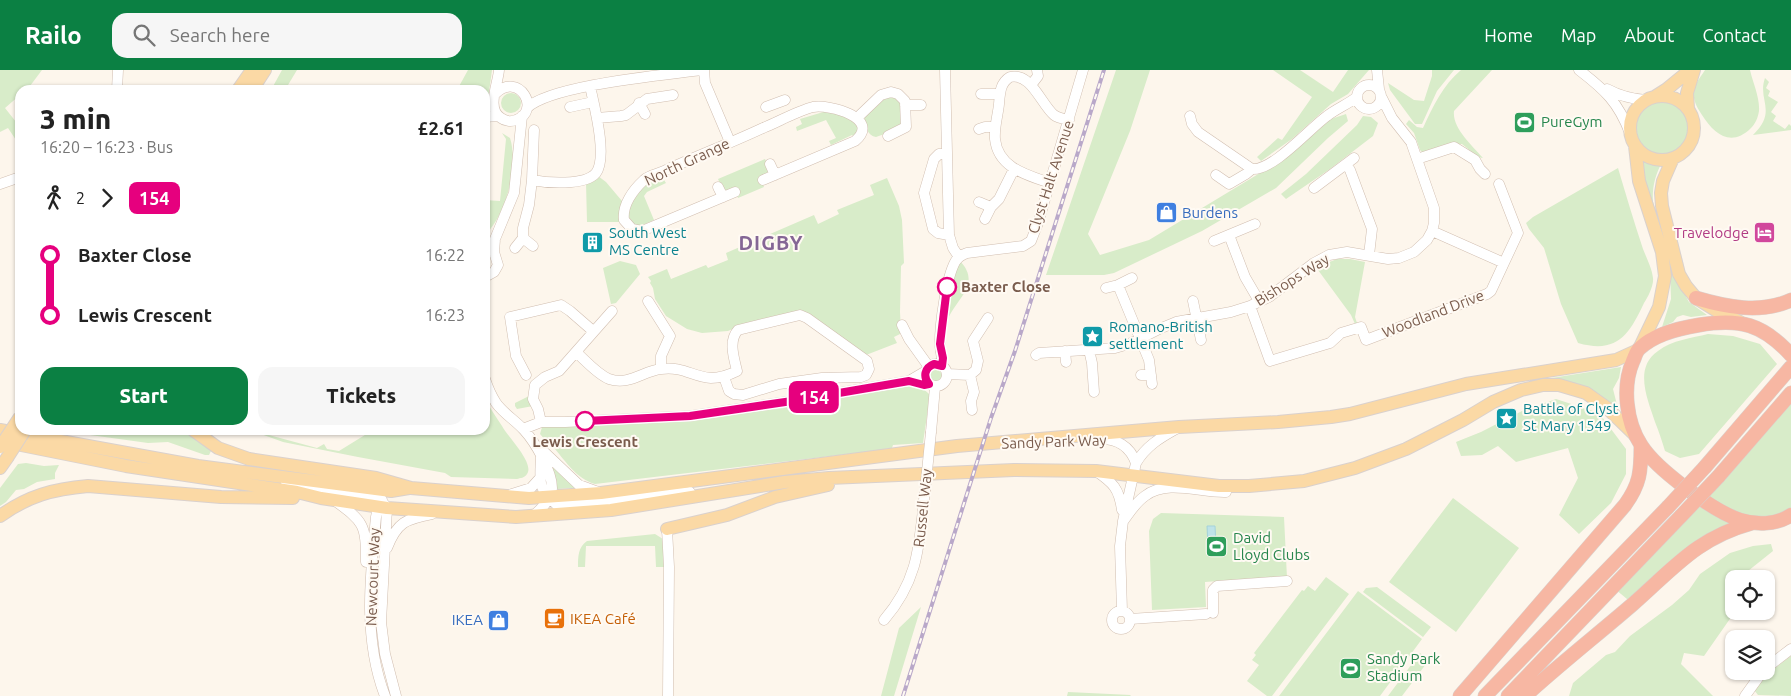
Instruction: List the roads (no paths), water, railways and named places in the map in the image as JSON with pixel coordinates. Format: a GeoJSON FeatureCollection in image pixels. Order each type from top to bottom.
{"type":"FeatureCollection","features":[{"type":"Feature","properties":{"kind":"highway"},"geometry":{"type":"LineString","coordinates":[[1696,298],[1724,306],[1769,308],[1791,302]]}},
{"type":"Feature","properties":{"kind":"highway"},"geometry":{"type":"LineString","coordinates":[[1460,696],[1626,505],[1638,486],[1640,476],[1638,441],[1627,402],[1627,382],[1630,367],[1638,349],[1663,335],[1683,328],[1760,318],[1782,311],[1791,302]]}},
{"type":"Feature","properties":{"kind":"highway"},"geometry":{"type":"LineString","coordinates":[[1740,322],[1761,330],[1775,339],[1791,355]]}},
{"type":"Feature","properties":{"kind":"highway"},"geometry":{"type":"LineString","coordinates":[[1485,696],[1668,507],[1791,367]]}},
{"type":"Feature","properties":{"kind":"highway"},"geometry":{"type":"LineString","coordinates":[[1508,696],[1718,477],[1791,393]]}},
{"type":"Feature","properties":{"kind":"highway"},"geometry":{"type":"LineString","coordinates":[[1638,441],[1659,467],[1704,500],[1728,514],[1752,523]]}},
{"type":"Feature","properties":{"kind":"highway"},"geometry":{"type":"LineString","coordinates":[[1525,696],[1633,604],[1678,562],[1714,536],[1752,523],[1774,522],[1790,516]]}},
{"type":"Feature","properties":{"kind":"main road"},"geometry":{"type":"LineString","coordinates":[[242,85],[252,70]]}},
{"type":"Feature","properties":{"kind":"main road"},"geometry":{"type":"LineString","coordinates":[[255,85],[265,70]]}},
{"type":"Feature","properties":{"kind":"main road"},"geometry":{"type":"LineString","coordinates":[[1690,70],[1667,90],[1638,106],[1633,114],[1630,123],[1630,133],[1636,146],[1643,154],[1663,160],[1673,158],[1687,148],[1694,135],[1693,119],[1688,108],[1686,93],[1694,70]]}},
{"type":"Feature","properties":{"kind":"main road"},"geometry":{"type":"LineString","coordinates":[[1651,98],[1674,98],[1688,108]]}},
{"type":"Feature","properties":{"kind":"main road"},"geometry":{"type":"LineString","coordinates":[[200,435],[218,448],[248,459],[376,478],[411,488],[548,498],[601,493],[843,460],[991,443],[1180,427],[1296,421],[1350,414],[1466,384],[1616,360],[1638,349],[1660,307],[1665,276],[1662,252],[1639,182],[1636,146]]}},
{"type":"Feature","properties":{"kind":"main road"},"geometry":{"type":"LineString","coordinates":[[1673,158],[1661,193],[1662,206],[1679,274],[1696,298],[1740,322]]}},
{"type":"Feature","properties":{"kind":"main road"},"geometry":{"type":"LineString","coordinates":[[0,441],[126,466],[334,500],[438,513],[516,517],[611,510],[785,482],[829,478],[865,478],[1014,470],[1096,471],[1134,469],[1219,486],[1304,481],[1355,468],[1406,449],[1500,399],[1521,390],[1543,385],[1560,385],[1586,394],[1607,408],[1638,441]]}},
{"type":"Feature","properties":{"kind":"main road"},"geometry":{"type":"LineString","coordinates":[[2,458],[15,428]]}},
{"type":"Feature","properties":{"kind":"main road"},"geometry":{"type":"LineString","coordinates":[[0,430],[15,433]]}},
{"type":"Feature","properties":{"kind":"main road"},"geometry":{"type":"LineString","coordinates":[[2,458],[21,435]]}},
{"type":"Feature","properties":{"kind":"main road"},"geometry":{"type":"LineString","coordinates":[[28,435],[233,470],[391,491],[411,488]]}},
{"type":"Feature","properties":{"kind":"main road"},"geometry":{"type":"LineString","coordinates":[[667,529],[727,515],[776,497],[865,478]]}},
{"type":"Feature","properties":{"kind":"main road"},"geometry":{"type":"LineString","coordinates":[[0,516],[42,493],[88,486],[221,497],[321,498]]}},
{"type":"Feature","properties":{"kind":"street"},"geometry":{"type":"LineString","coordinates":[[117,85],[118,70]]}},
{"type":"Feature","properties":{"kind":"street"},"geometry":{"type":"LineString","coordinates":[[501,70],[513,86],[524,93],[535,96],[547,96],[590,86],[703,70],[706,83],[730,142]]}},
{"type":"Feature","properties":{"kind":"street"},"geometry":{"type":"LineString","coordinates":[[491,103],[501,70]]}},
{"type":"Feature","properties":{"kind":"street"},"geometry":{"type":"LineString","coordinates":[[932,386],[926,380],[929,368],[940,344],[948,284],[954,263],[959,257],[953,248],[949,235],[945,70]]}},
{"type":"Feature","properties":{"kind":"street"},"geometry":{"type":"LineString","coordinates":[[1030,85],[1038,76],[1037,70]]}},
{"type":"Feature","properties":{"kind":"street","name":"Clyst Halt Avenue"},"geometry":{"type":"LineString","coordinates":[[959,257],[967,253],[1023,246],[1034,235],[1083,70]]}},
{"type":"Feature","properties":{"kind":"street"},"geometry":{"type":"LineString","coordinates":[[1363,108],[1359,104],[1357,97],[1360,89],[1368,85],[1377,70]]}},
{"type":"Feature","properties":{"kind":"street"},"geometry":{"type":"LineString","coordinates":[[1337,109],[1363,108],[1369,110],[1374,109],[1380,104],[1377,70]]}},
{"type":"Feature","properties":{"kind":"street"},"geometry":{"type":"LineString","coordinates":[[1579,70],[1599,85],[1620,96],[1632,99],[1651,98]]}},
{"type":"Feature","properties":{"kind":"street"},"geometry":{"type":"LineString","coordinates":[[1050,183],[1022,174],[1014,169],[998,150],[995,140],[995,127],[999,94],[1003,83],[1010,77],[1020,77],[1030,85],[1054,115],[1069,120]]}},
{"type":"Feature","properties":{"kind":"street"},"geometry":{"type":"LineString","coordinates":[[1368,85],[1374,86],[1380,94],[1392,118],[1405,133],[1417,159],[1434,208],[1432,231],[1504,263]]}},
{"type":"Feature","properties":{"kind":"street"},"geometry":{"type":"LineString","coordinates":[[1599,85],[1617,105],[1630,133]]}},
{"type":"Feature","properties":{"kind":"street"},"geometry":{"type":"LineString","coordinates":[[491,103],[500,89],[513,86]]}},
{"type":"Feature","properties":{"kind":"street"},"geometry":{"type":"LineString","coordinates":[[532,180],[547,183],[564,183],[589,178],[597,172],[600,159],[597,118],[590,86]]}},
{"type":"Feature","properties":{"kind":"street"},"geometry":{"type":"LineString","coordinates":[[490,245],[514,193],[520,141],[528,102],[524,93]]}},
{"type":"Feature","properties":{"kind":"street"},"geometry":{"type":"LineString","coordinates":[[762,180],[855,141],[862,130],[857,118],[885,93],[898,94],[905,101],[906,127],[888,136]]}},
{"type":"Feature","properties":{"kind":"street"},"geometry":{"type":"LineString","coordinates":[[981,94],[999,94]]}},
{"type":"Feature","properties":{"kind":"street"},"geometry":{"type":"LineString","coordinates":[[597,118],[621,116],[651,98],[673,95]]}},
{"type":"Feature","properties":{"kind":"street"},"geometry":{"type":"LineString","coordinates":[[490,117],[516,120],[533,103],[547,96]]}},
{"type":"Feature","properties":{"kind":"street"},"geometry":{"type":"LineString","coordinates":[[1190,116],[1192,124],[1198,132],[1252,168],[1260,168],[1285,152],[1325,117],[1357,97]]}},
{"type":"Feature","properties":{"kind":"street"},"geometry":{"type":"LineString","coordinates":[[570,107],[593,102]]}},
{"type":"Feature","properties":{"kind":"street"},"geometry":{"type":"LineString","coordinates":[[491,103],[502,118],[513,127],[520,141]]}},
{"type":"Feature","properties":{"kind":"street"},"geometry":{"type":"LineString","coordinates":[[639,104],[645,114]]}},
{"type":"Feature","properties":{"kind":"street"},"geometry":{"type":"LineString","coordinates":[[776,104],[783,120]]}},
{"type":"Feature","properties":{"kind":"street"},"geometry":{"type":"LineString","coordinates":[[905,105],[921,105]]}},
{"type":"Feature","properties":{"kind":"street","name":"North Grange"},"geometry":{"type":"LineString","coordinates":[[723,197],[638,232],[632,229],[624,220],[625,207],[644,180],[730,142],[813,107],[842,110],[857,118]]}},
{"type":"Feature","properties":{"kind":"street"},"geometry":{"type":"LineString","coordinates":[[1374,109],[1392,118]]}},
{"type":"Feature","properties":{"kind":"street"},"geometry":{"type":"LineString","coordinates":[[979,129],[995,127]]}},
{"type":"Feature","properties":{"kind":"street"},"geometry":{"type":"LineString","coordinates":[[515,248],[523,238],[523,228],[529,205],[534,130]]}},
{"type":"Feature","properties":{"kind":"street"},"geometry":{"type":"LineString","coordinates":[[1417,159],[1442,146],[1458,148],[1475,160],[1480,169],[1486,174]]}},
{"type":"Feature","properties":{"kind":"street"},"geometry":{"type":"LineString","coordinates":[[947,153],[939,154],[934,159],[924,193],[933,229],[949,235]]}},
{"type":"Feature","properties":{"kind":"street"},"geometry":{"type":"LineString","coordinates":[[1314,188],[1354,158]]}},
{"type":"Feature","properties":{"kind":"street"},"geometry":{"type":"LineString","coordinates":[[770,164],[775,175]]}},
{"type":"Feature","properties":{"kind":"street"},"geometry":{"type":"LineString","coordinates":[[1346,164],[1372,229],[1369,255]]}},
{"type":"Feature","properties":{"kind":"street"},"geometry":{"type":"LineString","coordinates":[[1216,176],[1229,184],[1252,168]]}},
{"type":"Feature","properties":{"kind":"street"},"geometry":{"type":"LineString","coordinates":[[986,219],[991,207],[999,199],[1014,169]]}},
{"type":"Feature","properties":{"kind":"street"},"geometry":{"type":"LineString","coordinates":[[0,184],[15,181]]}},
{"type":"Feature","properties":{"kind":"street","name":"Woodland Drive"},"geometry":{"type":"LineString","coordinates":[[1250,306],[1270,361],[1330,343],[1342,333],[1361,326],[1366,340],[1488,294],[1518,233],[1512,206],[1499,184]]}},
{"type":"Feature","properties":{"kind":"street"},"geometry":{"type":"LineString","coordinates":[[718,187],[723,197],[735,192]]}},
{"type":"Feature","properties":{"kind":"street"},"geometry":{"type":"LineString","coordinates":[[979,202],[991,207]]}},
{"type":"Feature","properties":{"kind":"street"},"geometry":{"type":"LineString","coordinates":[[1214,241],[1255,224]]}},
{"type":"Feature","properties":{"kind":"street","name":"Bishops Way"},"geometry":{"type":"LineString","coordinates":[[1036,355],[1039,353],[1115,348],[1140,339],[1159,328],[1196,318],[1231,312],[1269,297],[1314,263],[1329,255],[1347,252],[1388,259],[1408,256],[1421,247],[1432,231]]}},
{"type":"Feature","properties":{"kind":"street"},"geometry":{"type":"LineString","coordinates":[[1229,235],[1245,277],[1259,301]]}},
{"type":"Feature","properties":{"kind":"street"},"geometry":{"type":"LineString","coordinates":[[523,238],[533,246]]}},
{"type":"Feature","properties":{"kind":"street"},"geometry":{"type":"LineString","coordinates":[[490,251],[498,260],[497,269],[490,275]]}},
{"type":"Feature","properties":{"kind":"street"},"geometry":{"type":"LineString","coordinates":[[1106,288],[1118,285],[1132,278]]}},
{"type":"Feature","properties":{"kind":"street"},"geometry":{"type":"LineString","coordinates":[[1118,285],[1149,360],[1148,378]]}},
{"type":"Feature","properties":{"kind":"street"},"geometry":{"type":"LineString","coordinates":[[648,301],[670,336],[661,356],[661,369]]}},
{"type":"Feature","properties":{"kind":"street"},"geometry":{"type":"LineString","coordinates":[[1193,301],[1201,340]]}},
{"type":"Feature","properties":{"kind":"street"},"geometry":{"type":"LineString","coordinates":[[526,375],[516,356],[510,317],[561,305],[570,310],[593,331]]}},
{"type":"Feature","properties":{"kind":"street"},"geometry":{"type":"LineString","coordinates":[[541,422],[533,399],[535,385],[545,377],[559,371],[612,311]]}},
{"type":"Feature","properties":{"kind":"street"},"geometry":{"type":"LineString","coordinates":[[576,352],[603,376],[614,380],[631,380],[661,369],[679,369],[709,378],[724,377],[737,371],[732,349],[734,335],[738,330],[797,315],[807,318],[858,354],[867,361],[869,369],[866,375],[853,379],[822,378],[779,384],[743,395],[734,394],[729,391],[724,377]]}},
{"type":"Feature","properties":{"kind":"street"},"geometry":{"type":"LineString","coordinates":[[970,375],[978,366],[978,356],[973,344],[981,327],[988,318]]}},
{"type":"Feature","properties":{"kind":"street"},"geometry":{"type":"LineString","coordinates":[[971,321],[981,327]]}},
{"type":"Feature","properties":{"kind":"street"},"geometry":{"type":"LineString","coordinates":[[902,325],[902,337],[929,368]]}},
{"type":"Feature","properties":{"kind":"street"},"geometry":{"type":"LineString","coordinates":[[909,381],[932,386],[944,383],[945,370],[940,344]]}},
{"type":"Feature","properties":{"kind":"street"},"geometry":{"type":"LineString","coordinates":[[1089,350],[1094,392]]}},
{"type":"Feature","properties":{"kind":"street"},"geometry":{"type":"LineString","coordinates":[[1065,351],[1066,362]]}},
{"type":"Feature","properties":{"kind":"street"},"geometry":{"type":"LineString","coordinates":[[523,429],[541,422],[690,416],[792,401],[909,381],[937,364],[945,370],[970,375]]}},
{"type":"Feature","properties":{"kind":"street"},"geometry":{"type":"LineString","coordinates":[[970,375],[974,392],[971,401],[972,410]]}},
{"type":"Feature","properties":{"kind":"street","name":"Russell Way"},"geometry":{"type":"LineString","coordinates":[[884,620],[895,607],[912,576],[918,551],[931,432],[932,386]]}},
{"type":"Feature","properties":{"kind":"street"},"geometry":{"type":"LineString","coordinates":[[490,393],[497,404],[533,441],[579,484],[601,493]]}},
{"type":"Feature","properties":{"kind":"street","name":"Sandy Park Way"},"geometry":{"type":"LineString","coordinates":[[1180,427],[1153,443],[1140,456],[1134,469],[1123,521],[1120,546],[1122,611],[1114,615],[1112,623],[1115,627],[1123,629],[1127,627],[1130,619],[1210,613],[1213,590],[1217,586],[1287,581]]}},
{"type":"Feature","properties":{"kind":"street","name":"Sandy Park Way"},"geometry":{"type":"LineString","coordinates":[[991,443],[1003,447],[1108,439],[1122,444],[1131,452],[1134,469]]}},
{"type":"Feature","properties":{"kind":"street"},"geometry":{"type":"LineString","coordinates":[[533,441],[549,472],[552,488],[545,506],[533,516]]}},
{"type":"Feature","properties":{"kind":"street"},"geometry":{"type":"LineString","coordinates":[[541,457],[540,478],[542,489],[548,498],[557,505],[696,491],[718,493]]}},
{"type":"Feature","properties":{"kind":"street"},"geometry":{"type":"LineString","coordinates":[[233,470],[310,488],[372,498],[382,505],[391,491]]}},
{"type":"Feature","properties":{"kind":"street","name":"Sandy Park Way"},"geometry":{"type":"LineString","coordinates":[[1096,471],[1113,484],[1118,492],[1123,521]]}},
{"type":"Feature","properties":{"kind":"street"},"geometry":{"type":"LineString","coordinates":[[505,496],[531,488],[540,478]]}},
{"type":"Feature","properties":{"kind":"street"},"geometry":{"type":"LineString","coordinates":[[1123,521],[1143,497],[1154,490],[1174,488],[1231,492],[1243,486]]}},
{"type":"Feature","properties":{"kind":"street"},"geometry":{"type":"LineString","coordinates":[[334,500],[356,517],[366,536],[366,572],[369,600]]}},
{"type":"Feature","properties":{"kind":"street","name":"Newcourt Way"},"geometry":{"type":"LineString","coordinates":[[382,505],[381,622],[385,654],[396,696]]}},
{"type":"Feature","properties":{"kind":"street","name":"Newcourt Way"},"geometry":{"type":"LineString","coordinates":[[382,505],[369,600],[371,640],[385,696]]}},
{"type":"Feature","properties":{"kind":"street"},"geometry":{"type":"LineString","coordinates":[[383,556],[391,538],[407,520],[438,513]]}},
{"type":"Feature","properties":{"kind":"street"},"geometry":{"type":"LineString","coordinates":[[667,529],[669,568],[668,696]]}},
{"type":"Feature","properties":{"kind":"street"},"geometry":{"type":"LineString","coordinates":[[1122,611],[1130,619]]}},
{"type":"Feature","properties":{"kind":"street"},"geometry":{"type":"LineString","coordinates":[[1775,661],[1791,649]]}},
{"type":"Feature","properties":{"kind":"street"},"geometry":{"type":"LineString","coordinates":[[1745,696],[1757,680]]}},
{"type":"Feature","properties":{"kind":"water"},"geometry":{"type":"Polygon","coordinates":[[[1207,526],[1215,526],[1216,546],[1208,546],[1207,526]]]}},
{"type":"Feature","properties":{"kind":"railway"},"geometry":{"type":"LineString","coordinates":[[903,696],[1104,70]]}},
{"type":"Feature","properties":{"kind":"place","name":"PureGym"},"geometry":{"type":"Point","coordinates":[1525,122]}},
{"type":"Feature","properties":{"kind":"place","name":"Burdens"},"geometry":{"type":"Point","coordinates":[1166,213]}},
{"type":"Feature","properties":{"kind":"place","name":"Travelodge"},"geometry":{"type":"Point","coordinates":[1765,233]}},
{"type":"Feature","properties":{"kind":"place","name":"South West MS Centre"},"geometry":{"type":"Point","coordinates":[593,242]}},
{"type":"Feature","properties":{"kind":"place","name":"Baxter Close"},"geometry":{"type":"Point","coordinates":[947,287]}},
{"type":"Feature","properties":{"kind":"place","name":"Romano-British settlement"},"geometry":{"type":"Point","coordinates":[1093,336]}},
{"type":"Feature","properties":{"kind":"place","name":"Battle of Clyst St Mary 1549"},"geometry":{"type":"Point","coordinates":[1507,418]}},
{"type":"Feature","properties":{"kind":"place","name":"Lewis Crescent"},"geometry":{"type":"Point","coordinates":[585,421]}},
{"type":"Feature","properties":{"kind":"place","name":"David Lloyd Clubs"},"geometry":{"type":"Point","coordinates":[1217,547]}},
{"type":"Feature","properties":{"kind":"place","name":"IKEA Café"},"geometry":{"type":"Point","coordinates":[554,619]}},
{"type":"Feature","properties":{"kind":"place","name":"IKEA"},"geometry":{"type":"Point","coordinates":[499,620]}},
{"type":"Feature","properties":{"kind":"place","name":"Sandy Park Stadium"},"geometry":{"type":"Point","coordinates":[1351,668]}},
{"type":"Feature","properties":{"kind":"district","name":"DIGBY"},"geometry":{"type":"Point","coordinates":[771,243]}}]}
